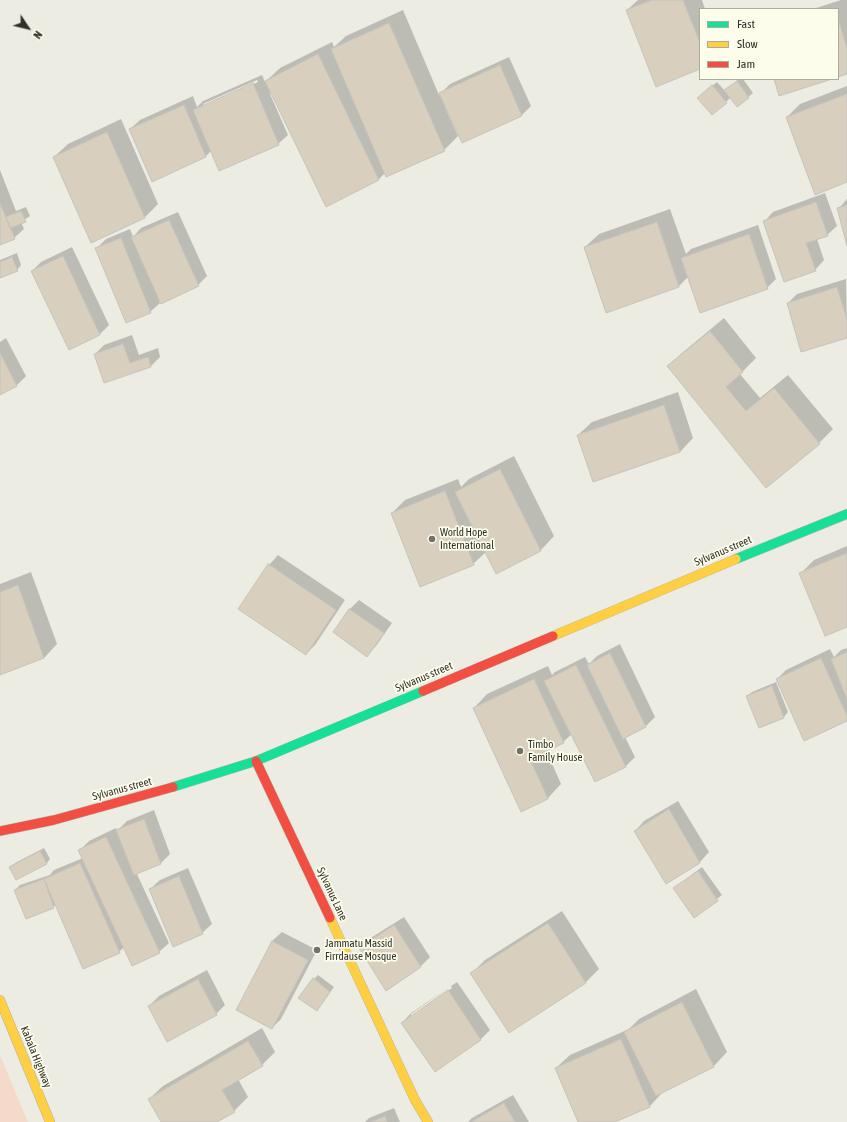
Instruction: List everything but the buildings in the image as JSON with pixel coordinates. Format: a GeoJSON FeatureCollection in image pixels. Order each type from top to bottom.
{"type":"FeatureCollection","features":[{"type":"Feature","properties":{"kind":"street","name":"Sylvanus street"},"geometry":{"type":"LineString","coordinates":[[0,831],[76,814],[156,792],[256,761],[757,550],[847,514]]}},
{"type":"Feature","properties":{"kind":"street","name":"Sylvanus Lane"},"geometry":{"type":"LineString","coordinates":[[256,761],[415,1100],[428,1122]]}},
{"type":"Feature","properties":{"kind":"street","name":"Kabala Highway"},"geometry":{"type":"LineString","coordinates":[[0,1000],[50,1122]]}},
{"type":"Feature","properties":{"kind":"shaded area"},"geometry":{"type":"Polygon","coordinates":[[[0,1055],[28,1122],[0,1122],[0,1055]]]}},
{"type":"Feature","properties":{"kind":"traffic: fast"},"geometry":{"type":"LineString","coordinates":[[736,559],[847,514]]}},
{"type":"Feature","properties":{"kind":"traffic: fast"},"geometry":{"type":"LineString","coordinates":[[173,787],[256,761],[423,691]]}},
{"type":"Feature","properties":{"kind":"traffic: slow"},"geometry":{"type":"LineString","coordinates":[[553,636],[736,559]]}},
{"type":"Feature","properties":{"kind":"traffic: slow"},"geometry":{"type":"LineString","coordinates":[[330,918],[415,1100],[428,1122]]}},
{"type":"Feature","properties":{"kind":"traffic: slow"},"geometry":{"type":"LineString","coordinates":[[0,1000],[50,1122]]}},
{"type":"Feature","properties":{"kind":"traffic: jam"},"geometry":{"type":"LineString","coordinates":[[423,691],[553,636]]}},
{"type":"Feature","properties":{"kind":"traffic: jam"},"geometry":{"type":"LineString","coordinates":[[256,761],[330,918]]}},
{"type":"Feature","properties":{"kind":"traffic: jam"},"geometry":{"type":"LineString","coordinates":[[0,831],[54,820],[173,787]]}},
{"type":"Feature","properties":{"kind":"place","name":"World Hope International"},"geometry":{"type":"Point","coordinates":[432,539]}},
{"type":"Feature","properties":{"kind":"place","name":"Timbo Family House"},"geometry":{"type":"Point","coordinates":[520,751]}},
{"type":"Feature","properties":{"kind":"place","name":"Jammatu Massid Firrdause Mosque"},"geometry":{"type":"Point","coordinates":[317,950]}}]}
